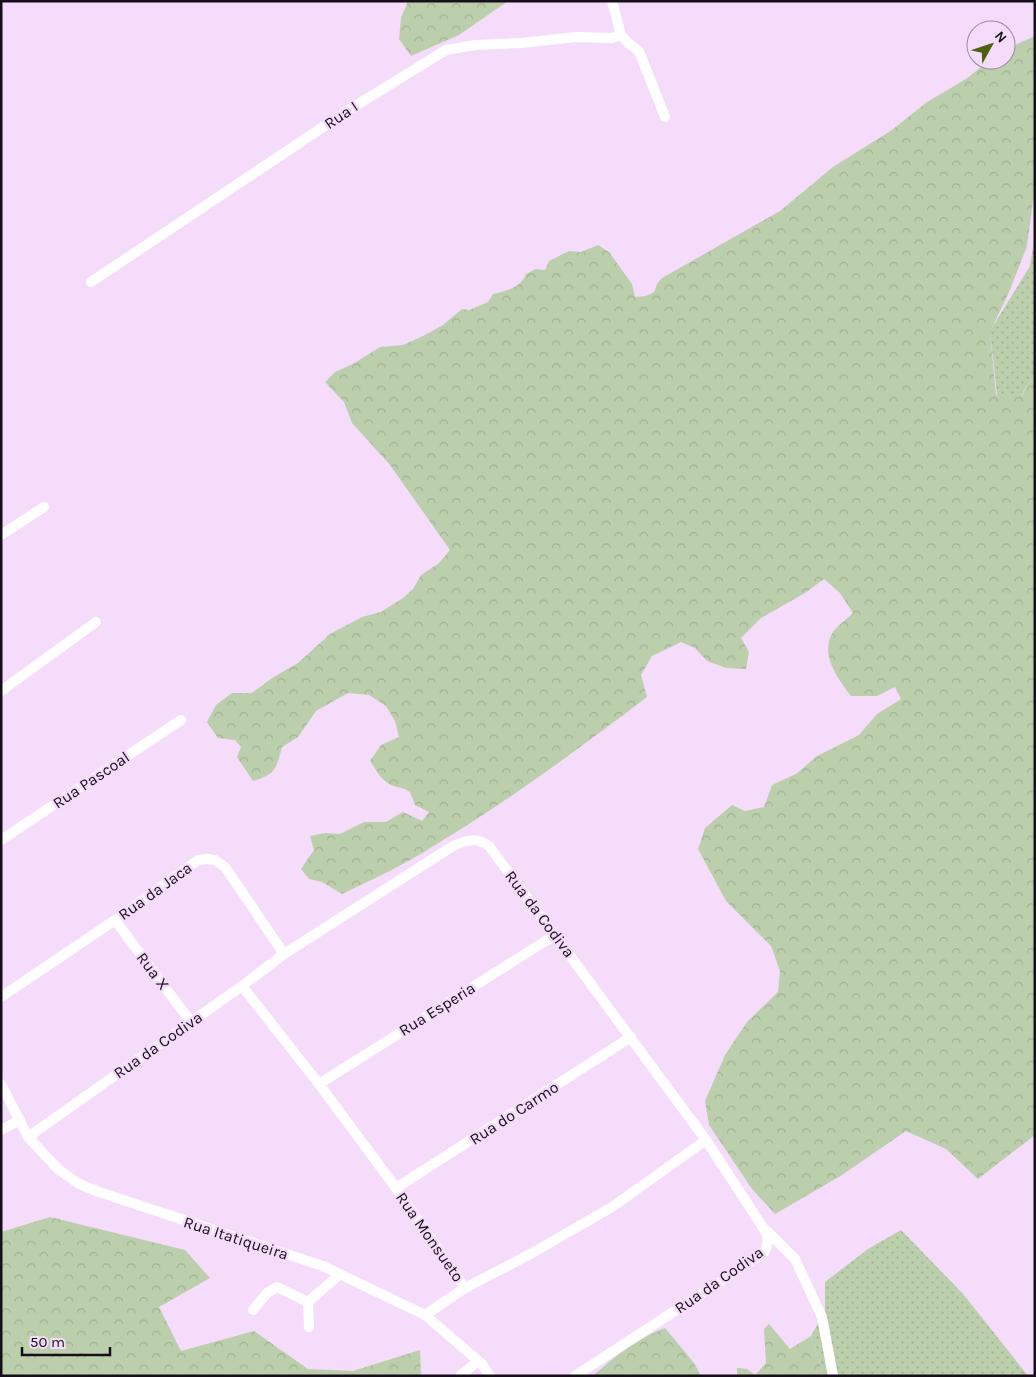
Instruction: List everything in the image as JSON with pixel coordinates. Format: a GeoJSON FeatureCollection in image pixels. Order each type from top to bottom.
{"type":"FeatureCollection","features":[{"type":"Feature","properties":{"kind":"street"},"geometry":{"type":"LineString","coordinates":[[612,1],[621,35],[628,44],[639,51],[665,117]]}},
{"type":"Feature","properties":{"kind":"street","name":"Rua I"},"geometry":{"type":"LineString","coordinates":[[92,282],[347,111],[446,50],[475,45],[576,38],[612,38],[621,35]]}},
{"type":"Feature","properties":{"kind":"street"},"geometry":{"type":"LineString","coordinates":[[1,535],[44,507]]}},
{"type":"Feature","properties":{"kind":"street"},"geometry":{"type":"LineString","coordinates":[[1,691],[96,622]]}},
{"type":"Feature","properties":{"kind":"street","name":"Rua Pascoal"},"geometry":{"type":"LineString","coordinates":[[1,840],[181,720]]}},
{"type":"Feature","properties":{"kind":"street","name":"Rua da Codiva"},"geometry":{"type":"LineString","coordinates":[[28,1136],[242,986],[284,954],[453,846],[471,840],[483,842],[489,846],[706,1140],[769,1238],[764,1253],[575,1376]]}},
{"type":"Feature","properties":{"kind":"street","name":"Rua da Jaca"},"geometry":{"type":"LineString","coordinates":[[1,997],[115,920],[198,860],[215,860],[225,867],[284,954]]}},
{"type":"Feature","properties":{"kind":"street","name":"Rua X"},"geometry":{"type":"LineString","coordinates":[[115,920],[191,1022]]}},
{"type":"Feature","properties":{"kind":"street","name":"Rua Esperia"},"geometry":{"type":"LineString","coordinates":[[319,1084],[555,935]]}},
{"type":"Feature","properties":{"kind":"street","name":"Rua Monsueto"},"geometry":{"type":"LineString","coordinates":[[242,986],[319,1084],[396,1188],[465,1288],[534,1252],[612,1207],[706,1140]]}},
{"type":"Feature","properties":{"kind":"street","name":"Rua do Carmo"},"geometry":{"type":"LineString","coordinates":[[396,1188],[631,1037]]}},
{"type":"Feature","properties":{"kind":"street","name":"Rua Itatiqueira"},"geometry":{"type":"LineString","coordinates":[[1,1084],[28,1136],[58,1169],[86,1187],[323,1266],[424,1314],[482,1364],[490,1376]]}},
{"type":"Feature","properties":{"kind":"street"},"geometry":{"type":"LineString","coordinates":[[1,1130],[20,1120]]}},
{"type":"Feature","properties":{"kind":"street"},"geometry":{"type":"LineString","coordinates":[[764,1229],[795,1259],[822,1317],[833,1376]]}},
{"type":"Feature","properties":{"kind":"street"},"geometry":{"type":"LineString","coordinates":[[308,1302],[340,1274]]}},
{"type":"Feature","properties":{"kind":"street"},"geometry":{"type":"LineString","coordinates":[[253,1310],[267,1293],[277,1287],[308,1302]]}},
{"type":"Feature","properties":{"kind":"street"},"geometry":{"type":"LineString","coordinates":[[424,1314],[465,1288]]}},
{"type":"Feature","properties":{"kind":"street"},"geometry":{"type":"LineString","coordinates":[[308,1302],[309,1327]]}},
{"type":"Feature","properties":{"kind":"street"},"geometry":{"type":"LineString","coordinates":[[460,1376],[478,1361]]}},
{"type":"Feature","properties":{"kind":"green space"},"geometry":{"type":"Polygon","coordinates":[[[408,1],[508,1],[459,35],[411,56],[399,39],[401,18],[408,1]]]}},
{"type":"Feature","properties":{"kind":"green space"},"geometry":{"type":"Polygon","coordinates":[[[1035,36],[1035,198],[1027,246],[1010,290],[990,332],[996,395],[1022,395],[1028,384],[1035,377],[1035,1135],[978,1179],[946,1149],[906,1131],[842,1175],[775,1214],[752,1189],[709,1125],[705,1101],[725,1055],[747,1022],[778,992],[780,971],[771,946],[726,901],[698,849],[705,828],[732,805],[745,811],[764,807],[772,785],[796,774],[817,756],[859,735],[877,714],[901,699],[895,687],[877,696],[851,696],[841,682],[829,657],[829,640],[835,629],[853,613],[840,593],[824,579],[805,593],[761,618],[741,638],[749,652],[746,669],[726,668],[707,661],[695,648],[681,642],[652,656],[641,675],[647,697],[512,796],[406,862],[342,894],[322,882],[309,879],[301,869],[314,850],[310,836],[325,833],[340,834],[364,822],[386,822],[403,812],[422,821],[429,812],[415,805],[410,792],[391,785],[384,780],[370,761],[381,745],[399,737],[395,721],[386,706],[369,695],[348,693],[316,711],[298,737],[282,747],[274,770],[266,776],[253,781],[237,757],[241,747],[235,740],[218,738],[207,722],[216,705],[232,693],[252,693],[272,678],[298,663],[330,634],[362,617],[381,612],[403,598],[413,589],[421,575],[438,564],[450,550],[390,465],[352,423],[344,402],[325,382],[335,372],[353,364],[380,347],[403,345],[423,336],[443,325],[462,309],[469,310],[488,302],[493,294],[517,286],[526,274],[536,269],[545,270],[549,261],[569,251],[581,252],[598,245],[609,252],[632,284],[635,297],[646,296],[654,292],[662,278],[780,211],[833,167],[892,130],[927,102],[966,79],[977,70],[1016,70],[1016,45],[1035,36]]]}},
{"type":"Feature","properties":{"kind":"green space"},"geometry":{"type":"Polygon","coordinates":[[[1035,235],[1035,377],[1021,395],[997,395],[990,331],[1030,266],[1035,235]]]}},
{"type":"Feature","properties":{"kind":"green space"},"geometry":{"type":"Polygon","coordinates":[[[50,1217],[185,1250],[210,1278],[159,1307],[181,1351],[254,1331],[308,1369],[353,1371],[420,1350],[421,1376],[1,1376],[1,1232],[50,1217]]]}},
{"type":"Feature","properties":{"kind":"green space"},"geometry":{"type":"Polygon","coordinates":[[[901,1230],[964,1295],[1028,1376],[824,1376],[811,1336],[825,1311],[825,1282],[868,1249],[901,1230]]]}},
{"type":"Feature","properties":{"kind":"green space"},"geometry":{"type":"Polygon","coordinates":[[[769,1324],[790,1349],[811,1336],[824,1376],[737,1376],[737,1368],[747,1369],[755,1375],[766,1363],[764,1329],[769,1324]]]}},
{"type":"Feature","properties":{"kind":"green space"},"geometry":{"type":"Polygon","coordinates":[[[665,1328],[694,1363],[701,1376],[593,1376],[627,1349],[665,1328]]]}}]}
